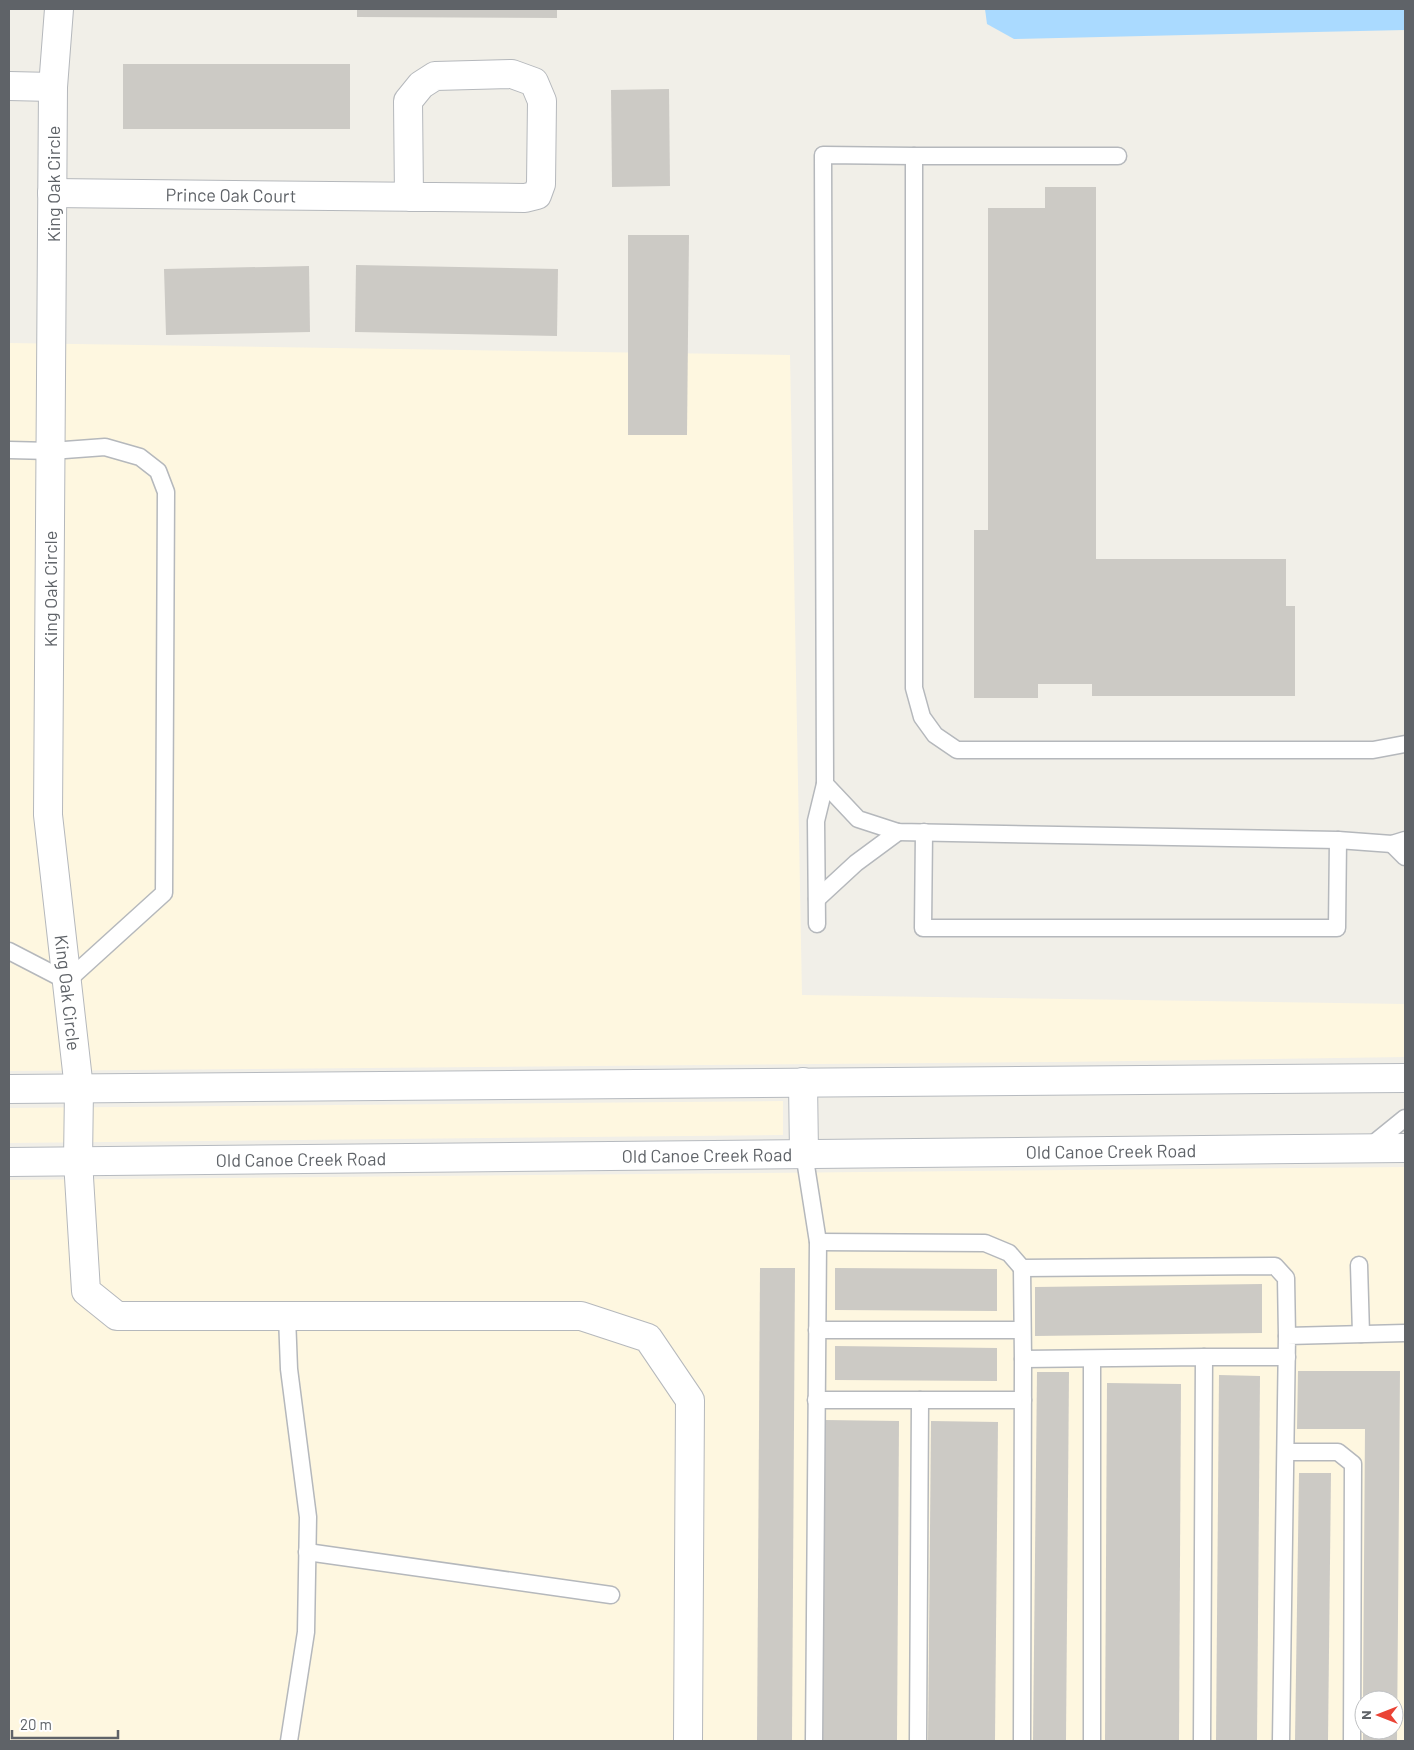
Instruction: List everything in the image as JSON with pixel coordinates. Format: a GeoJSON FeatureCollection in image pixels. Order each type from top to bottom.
{"type":"FeatureCollection","features":[{"type":"Feature","properties":{"kind":"street","name":"King Oak Circle"},"geometry":{"type":"LineString","coordinates":[[59,9],[53,87],[48,815],[79,1088],[78,1160],[86,1291],[117,1316],[581,1316],[648,1338],[690,1400],[688,1741]]}},
{"type":"Feature","properties":{"kind":"street","name":"Prince Oak Court"},"geometry":{"type":"LineString","coordinates":[[52,193],[409,197],[525,198],[537,195],[541,184],[542,101],[534,82],[512,74],[493,74],[435,76],[421,85],[408,101],[409,197]]}},
{"type":"Feature","properties":{"kind":"street"},"geometry":{"type":"LineString","coordinates":[[9,86],[53,87]]}},
{"type":"Feature","properties":{"kind":"street"},"geometry":{"type":"LineString","coordinates":[[9,1089],[1405,1078]]}},
{"type":"Feature","properties":{"kind":"street"},"geometry":{"type":"LineString","coordinates":[[803,1082],[804,1153]]}},
{"type":"Feature","properties":{"kind":"street","name":"Old Canoe Creek Road"},"geometry":{"type":"LineString","coordinates":[[9,1162],[1405,1148]]}},
{"type":"Feature","properties":{"kind":"lane"},"geometry":{"type":"LineString","coordinates":[[817,924],[816,821],[825,784],[823,155],[1118,156]]}},
{"type":"Feature","properties":{"kind":"lane"},"geometry":{"type":"LineString","coordinates":[[914,156],[914,688],[922,717],[935,735],[957,750],[1373,750],[1405,744]]}},
{"type":"Feature","properties":{"kind":"lane"},"geometry":{"type":"LineString","coordinates":[[9,450],[51,451],[105,448],[140,457],[158,471],[166,492],[164,894],[67,981],[9,951]]}},
{"type":"Feature","properties":{"kind":"lane"},"geometry":{"type":"LineString","coordinates":[[825,784],[858,819],[898,832],[1399,842],[1405,857]]}},
{"type":"Feature","properties":{"kind":"lane"},"geometry":{"type":"LineString","coordinates":[[817,899],[856,863],[898,832]]}},
{"type":"Feature","properties":{"kind":"lane"},"geometry":{"type":"LineString","coordinates":[[924,832],[923,928],[1337,928],[1338,840]]}},
{"type":"Feature","properties":{"kind":"lane"},"geometry":{"type":"LineString","coordinates":[[1368,1148],[1405,1118]]}},
{"type":"Feature","properties":{"kind":"lane"},"geometry":{"type":"LineString","coordinates":[[804,1153],[818,1242],[816,1262],[814,1741]]}},
{"type":"Feature","properties":{"kind":"lane"},"geometry":{"type":"LineString","coordinates":[[818,1242],[985,1243],[1009,1253],[1022,1268],[1022,1741]]}},
{"type":"Feature","properties":{"kind":"lane"},"geometry":{"type":"LineString","coordinates":[[1359,1265],[1361,1334]]}},
{"type":"Feature","properties":{"kind":"lane"},"geometry":{"type":"LineString","coordinates":[[1022,1268],[1275,1266],[1286,1278],[1287,1357],[1282,1741]]}},
{"type":"Feature","properties":{"kind":"lane"},"geometry":{"type":"LineString","coordinates":[[287,1316],[289,1369],[308,1517],[306,1632],[289,1741]]}},
{"type":"Feature","properties":{"kind":"lane"},"geometry":{"type":"LineString","coordinates":[[817,1330],[1022,1330]]}},
{"type":"Feature","properties":{"kind":"lane"},"geometry":{"type":"LineString","coordinates":[[1287,1336],[1405,1333]]}},
{"type":"Feature","properties":{"kind":"lane"},"geometry":{"type":"LineString","coordinates":[[1202,1741],[1204,1357]]}},
{"type":"Feature","properties":{"kind":"lane"},"geometry":{"type":"LineString","coordinates":[[1023,1359],[1287,1357]]}},
{"type":"Feature","properties":{"kind":"lane"},"geometry":{"type":"LineString","coordinates":[[1092,1359],[1092,1741]]}},
{"type":"Feature","properties":{"kind":"lane"},"geometry":{"type":"LineString","coordinates":[[816,1400],[1023,1400]]}},
{"type":"Feature","properties":{"kind":"lane"},"geometry":{"type":"LineString","coordinates":[[918,1741],[920,1400]]}},
{"type":"Feature","properties":{"kind":"lane"},"geometry":{"type":"LineString","coordinates":[[1286,1452],[1338,1452],[1353,1464],[1352,1741]]}},
{"type":"Feature","properties":{"kind":"lane"},"geometry":{"type":"LineString","coordinates":[[307,1552],[611,1595]]}},
{"type":"Feature","properties":{"kind":"shaded area"},"geometry":{"type":"Polygon","coordinates":[[[9,343],[790,355],[802,995],[1405,1004],[1405,1057],[1059,1062],[9,1071],[9,343]]]}},
{"type":"Feature","properties":{"kind":"shaded area"},"geometry":{"type":"Polygon","coordinates":[[[783,1101],[783,1135],[9,1143],[9,1108],[783,1101]]]}},
{"type":"Feature","properties":{"kind":"shaded area"},"geometry":{"type":"Polygon","coordinates":[[[1405,1167],[1405,1741],[9,1741],[9,1180],[1405,1167]]]}},
{"type":"Feature","properties":{"kind":"water"},"geometry":{"type":"Polygon","coordinates":[[[985,9],[1405,9],[1405,30],[1014,39],[987,24],[985,9]]]}},
{"type":"Feature","properties":{"kind":"building"},"geometry":{"type":"Polygon","coordinates":[[[357,9],[557,9],[557,18],[357,17],[357,9]]]}},
{"type":"Feature","properties":{"kind":"building"},"geometry":{"type":"Polygon","coordinates":[[[123,64],[350,64],[350,129],[123,129],[123,64]]]}},
{"type":"Feature","properties":{"kind":"building"},"geometry":{"type":"Polygon","coordinates":[[[669,89],[670,186],[612,187],[611,90],[669,89]]]}},
{"type":"Feature","properties":{"kind":"building"},"geometry":{"type":"Polygon","coordinates":[[[1045,187],[1096,187],[1096,559],[1286,559],[1286,606],[1295,606],[1295,696],[1092,696],[1092,684],[1038,684],[1038,698],[974,698],[974,530],[988,530],[988,208],[1045,208],[1045,187]]]}},
{"type":"Feature","properties":{"kind":"building"},"geometry":{"type":"Polygon","coordinates":[[[628,235],[689,235],[687,435],[628,435],[628,235]]]}},
{"type":"Feature","properties":{"kind":"building"},"geometry":{"type":"Polygon","coordinates":[[[356,265],[558,269],[557,336],[355,332],[356,265]]]}},
{"type":"Feature","properties":{"kind":"building"},"geometry":{"type":"Polygon","coordinates":[[[309,266],[310,332],[166,335],[164,269],[309,266]]]}},
{"type":"Feature","properties":{"kind":"building"},"geometry":{"type":"Polygon","coordinates":[[[760,1268],[795,1268],[792,1741],[757,1741],[760,1268]]]}},
{"type":"Feature","properties":{"kind":"building"},"geometry":{"type":"Polygon","coordinates":[[[835,1268],[997,1269],[997,1311],[835,1310],[835,1268]]]}},
{"type":"Feature","properties":{"kind":"building"},"geometry":{"type":"Polygon","coordinates":[[[1262,1284],[1262,1333],[1035,1336],[1035,1287],[1262,1284]]]}},
{"type":"Feature","properties":{"kind":"building"},"geometry":{"type":"Polygon","coordinates":[[[835,1346],[997,1348],[997,1381],[835,1380],[835,1346]]]}},
{"type":"Feature","properties":{"kind":"building"},"geometry":{"type":"Polygon","coordinates":[[[1298,1371],[1400,1371],[1397,1690],[1363,1690],[1365,1429],[1297,1429],[1298,1371]]]}},
{"type":"Feature","properties":{"kind":"building"},"geometry":{"type":"Polygon","coordinates":[[[1037,1372],[1069,1372],[1066,1741],[1033,1741],[1037,1372]]]}},
{"type":"Feature","properties":{"kind":"building"},"geometry":{"type":"Polygon","coordinates":[[[1219,1375],[1260,1376],[1257,1741],[1216,1741],[1219,1375]]]}},
{"type":"Feature","properties":{"kind":"building"},"geometry":{"type":"Polygon","coordinates":[[[1107,1383],[1181,1384],[1179,1741],[1105,1741],[1107,1383]]]}},
{"type":"Feature","properties":{"kind":"building"},"geometry":{"type":"Polygon","coordinates":[[[824,1420],[899,1421],[897,1741],[822,1741],[824,1420]]]}},
{"type":"Feature","properties":{"kind":"building"},"geometry":{"type":"Polygon","coordinates":[[[931,1421],[998,1422],[995,1741],[928,1741],[931,1421]]]}},
{"type":"Feature","properties":{"kind":"building"},"geometry":{"type":"Polygon","coordinates":[[[1299,1473],[1331,1473],[1328,1741],[1295,1741],[1299,1473]]]}},
{"type":"Feature","properties":{"kind":"building"},"geometry":{"type":"Polygon","coordinates":[[[1363,1740],[1397,1740],[1397,1741],[1363,1740]]]}}]}
